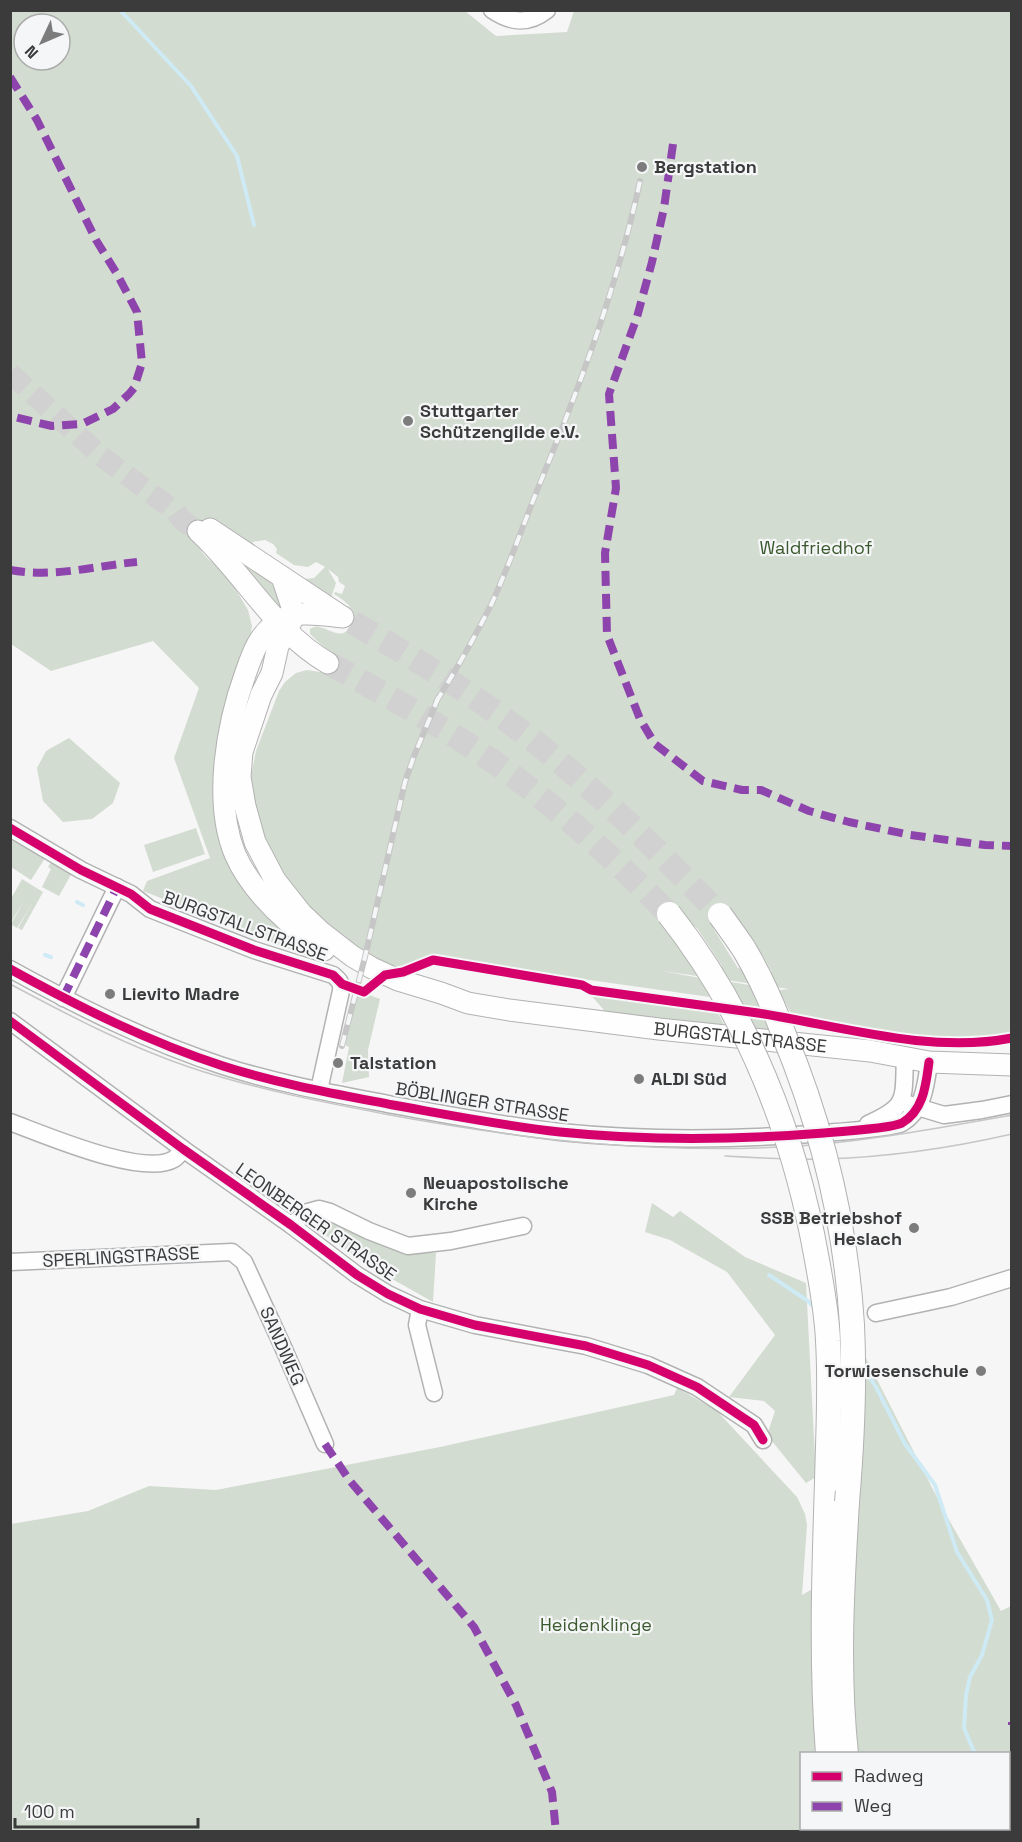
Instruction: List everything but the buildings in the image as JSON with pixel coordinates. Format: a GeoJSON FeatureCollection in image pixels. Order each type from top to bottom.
{"type":"FeatureCollection","features":[{"type":"Feature","properties":{"kind":"highway"},"geometry":{"type":"LineString","coordinates":[[669,914],[694,946],[742,1029],[766,1082],[782,1121],[798,1173],[814,1242],[828,1341],[823,1599],[828,1752]]}},
{"type":"Feature","properties":{"kind":"highway"},"geometry":{"type":"LineString","coordinates":[[720,915],[744,950],[773,1007],[811,1108],[828,1170],[842,1237],[852,1325],[853,1384],[841,1598],[841,1669],[846,1752]]}},
{"type":"Feature","properties":{"kind":"main road"},"geometry":{"type":"LineString","coordinates":[[272,674],[283,663],[290,660],[308,657],[326,662],[309,651],[200,528],[348,620],[311,614],[286,623]]}},
{"type":"Feature","properties":{"kind":"main road"},"geometry":{"type":"LineString","coordinates":[[282,577],[290,598],[286,623]]}},
{"type":"Feature","properties":{"kind":"main road"},"geometry":{"type":"LineString","coordinates":[[250,587],[258,629],[257,644]]}},
{"type":"Feature","properties":{"kind":"main road","name":"BURGSTALLSTRASSE"},"geometry":{"type":"LineString","coordinates":[[286,623],[267,631],[257,644],[231,725],[225,772],[226,815],[228,836],[236,856],[249,878],[276,910],[310,941],[331,956],[394,989],[447,1003],[468,1002]]}},
{"type":"Feature","properties":{"kind":"main road","name":"BURGSTALLSTRASSE"},"geometry":{"type":"LineString","coordinates":[[286,623],[272,674],[261,695],[242,752],[240,777],[250,830],[275,880],[301,913],[352,956],[398,980],[468,1002],[509,1010],[870,1052],[929,1062],[1011,1065]]}},
{"type":"Feature","properties":{"kind":"street"},"geometry":{"type":"LineString","coordinates":[[492,10],[513,22],[538,18],[547,10]]}},
{"type":"Feature","properties":{"kind":"street","name":"BURGSTALLSTRASSE"},"geometry":{"type":"LineString","coordinates":[[10,828],[81,870],[131,894],[150,909],[254,950],[333,975],[342,984],[318,1090]]}},
{"type":"Feature","properties":{"kind":"street"},"geometry":{"type":"LineString","coordinates":[[63,999],[117,887]]}},
{"type":"Feature","properties":{"kind":"street","name":"BÖBLINGER STRASSE"},"geometry":{"type":"LineString","coordinates":[[10,969],[106,1020],[213,1062],[269,1079],[450,1116],[571,1133],[732,1139],[900,1124],[918,1108]]}},
{"type":"Feature","properties":{"kind":"street","name":"LEONBERGER STRASSE"},"geometry":{"type":"LineString","coordinates":[[10,1021],[357,1275],[388,1294],[420,1309],[475,1325],[586,1346],[648,1365],[697,1387],[754,1425],[763,1440]]}},
{"type":"Feature","properties":{"kind":"street"},"geometry":{"type":"LineString","coordinates":[[905,1058],[901,1102],[944,1115],[1011,1104]]}},
{"type":"Feature","properties":{"kind":"street"},"geometry":{"type":"LineString","coordinates":[[918,1108],[923,1098],[929,1062]]}},
{"type":"Feature","properties":{"kind":"street","name":"BÖBLINGER STRASSE"},"geometry":{"type":"LineString","coordinates":[[857,1129],[886,1116],[894,1111],[901,1102]]}},
{"type":"Feature","properties":{"kind":"street"},"geometry":{"type":"LineString","coordinates":[[10,1122],[111,1158],[135,1162],[160,1163],[175,1159],[183,1149]]}},
{"type":"Feature","properties":{"kind":"street"},"geometry":{"type":"LineString","coordinates":[[291,1225],[308,1212],[320,1209],[369,1232],[408,1246],[451,1241],[523,1226]]}},
{"type":"Feature","properties":{"kind":"street","name":"SPERLINGSTRASSE"},"geometry":{"type":"LineString","coordinates":[[10,1262],[232,1252]]}},
{"type":"Feature","properties":{"kind":"street","name":"SANDWEG"},"geometry":{"type":"LineString","coordinates":[[232,1252],[244,1262],[326,1444]]}},
{"type":"Feature","properties":{"kind":"street"},"geometry":{"type":"LineString","coordinates":[[876,1313],[951,1296],[1011,1278]]}},
{"type":"Feature","properties":{"kind":"street"},"geometry":{"type":"LineString","coordinates":[[420,1309],[417,1325],[434,1393]]}},
{"type":"Feature","properties":{"kind":"green space","name":"Waldfriedhof"},"geometry":{"type":"Polygon","coordinates":[[[10,11],[465,11],[496,36],[567,32],[574,11],[1011,11],[1011,1036],[984,1039],[930,1038],[793,1018],[779,990],[789,989],[662,971],[700,978],[710,997],[434,958],[393,970],[349,948],[280,880],[254,810],[251,776],[256,751],[279,691],[285,682],[296,673],[307,670],[320,672],[324,670],[329,652],[310,634],[310,629],[318,627],[335,633],[343,633],[352,625],[353,611],[348,604],[334,594],[335,592],[342,594],[345,586],[328,569],[336,583],[330,601],[238,541],[241,536],[222,524],[204,519],[196,528],[193,536],[208,559],[222,566],[248,610],[252,626],[220,836],[315,952],[307,956],[143,891],[147,881],[210,858],[174,758],[199,688],[153,641],[51,671],[11,644],[10,11]],[[265,540],[252,542],[262,553],[304,579],[314,578],[325,567],[316,562],[308,567],[294,565],[276,553],[277,549],[273,544],[265,540]],[[660,915],[658,920],[690,962],[722,966],[697,928],[679,915],[660,915]],[[725,915],[713,918],[713,928],[738,968],[772,972],[742,924],[725,915]]]}},
{"type":"Feature","properties":{"kind":"green space"},"geometry":{"type":"Polygon","coordinates":[[[246,563],[270,582],[282,611],[244,567],[246,563]]]}},
{"type":"Feature","properties":{"kind":"green space"},"geometry":{"type":"Polygon","coordinates":[[[69,738],[120,783],[113,803],[92,819],[63,822],[43,801],[37,768],[46,751],[69,738]]]}},
{"type":"Feature","properties":{"kind":"green space"},"geometry":{"type":"Polygon","coordinates":[[[196,828],[205,854],[153,872],[144,845],[196,828]]]}},
{"type":"Feature","properties":{"kind":"green space"},"geometry":{"type":"Polygon","coordinates":[[[10,833],[47,855],[31,880],[11,867],[10,833]]]}},
{"type":"Feature","properties":{"kind":"green space"},"geometry":{"type":"Polygon","coordinates":[[[53,859],[73,871],[59,896],[42,887],[53,859]]]}},
{"type":"Feature","properties":{"kind":"green space"},"geometry":{"type":"Polygon","coordinates":[[[22,879],[43,892],[22,930],[18,928],[33,902],[17,928],[11,924],[24,901],[11,922],[11,899],[22,879]]]}},
{"type":"Feature","properties":{"kind":"green space"},"geometry":{"type":"Polygon","coordinates":[[[731,982],[749,985],[770,1033],[757,1033],[731,982]]]}},
{"type":"Feature","properties":{"kind":"green space"},"geometry":{"type":"Polygon","coordinates":[[[358,991],[380,999],[368,1050],[369,1077],[342,1083],[349,1047],[345,1045],[358,991]]]}},
{"type":"Feature","properties":{"kind":"green space"},"geometry":{"type":"Polygon","coordinates":[[[590,994],[718,1013],[726,1029],[609,1016],[590,994]]]}},
{"type":"Feature","properties":{"kind":"green space"},"geometry":{"type":"Polygon","coordinates":[[[652,1203],[673,1217],[680,1211],[745,1257],[806,1283],[816,1477],[806,1483],[767,1435],[775,1411],[764,1401],[729,1397],[775,1335],[727,1272],[670,1240],[645,1232],[652,1203]]]}},
{"type":"Feature","properties":{"kind":"green space"},"geometry":{"type":"Polygon","coordinates":[[[327,1217],[359,1235],[401,1253],[436,1253],[433,1302],[369,1266],[311,1225],[315,1219],[327,1217]]]}},
{"type":"Feature","properties":{"kind":"green space","name":"Heidenklinge"},"geometry":{"type":"Polygon","coordinates":[[[866,1358],[944,1511],[1001,1611],[1011,1606],[1011,1831],[11,1832],[11,1524],[88,1511],[149,1486],[216,1490],[440,1447],[674,1395],[677,1388],[716,1410],[797,1497],[805,1514],[807,1525],[802,1595],[855,1564],[866,1358]]]}},
{"type":"Feature","properties":{"kind":"waterway"},"geometry":{"type":"LineString","coordinates":[[120,10],[191,86],[237,156],[254,225]]}},
{"type":"Feature","properties":{"kind":"waterway"},"geometry":{"type":"LineString","coordinates":[[77,902],[83,905]]}},
{"type":"Feature","properties":{"kind":"waterway"},"geometry":{"type":"LineString","coordinates":[[45,955],[51,957]]}},
{"type":"Feature","properties":{"kind":"waterway","name":"Heidenklinge"},"geometry":{"type":"LineString","coordinates":[[769,1275],[816,1309]]}},
{"type":"Feature","properties":{"kind":"waterway","name":"Heidenklinge"},"geometry":{"type":"LineString","coordinates":[[864,1369],[876,1387],[905,1444],[935,1485],[957,1552],[987,1600],[992,1620],[982,1655],[970,1677],[966,1695],[964,1728],[974,1752]]}},
{"type":"Feature","properties":{"kind":"tunnel"},"geometry":{"type":"LineString","coordinates":[[10,373],[101,456],[198,531]]}},
{"type":"Feature","properties":{"kind":"tunnel"},"geometry":{"type":"LineString","coordinates":[[352,622],[457,686],[532,740],[620,815],[720,915]]}},
{"type":"Feature","properties":{"kind":"tunnel"},"geometry":{"type":"LineString","coordinates":[[328,663],[440,727],[519,780],[592,841],[669,914]]}},
{"type":"Feature","properties":{"kind":"tram line"},"geometry":{"type":"LineString","coordinates":[[10,984],[120,1040],[214,1075],[263,1088],[390,1115],[548,1139],[653,1147],[759,1148],[862,1139],[1012,1115]]}},
{"type":"Feature","properties":{"kind":"tram line"},"geometry":{"type":"LineString","coordinates":[[725,1156],[801,1159],[873,1156],[943,1148],[1012,1134]]}},
{"type":"Feature","properties":{"kind":"railway"},"geometry":{"type":"LineString","coordinates":[[436,702],[492,603],[568,413],[608,299],[640,181]]}},
{"type":"Feature","properties":{"kind":"railway"},"geometry":{"type":"LineString","coordinates":[[342,1046],[405,782],[439,696]]}},
{"type":"Feature","properties":{"kind":"marked path"},"geometry":{"type":"LineString","coordinates":[[10,77],[37,120],[96,240],[137,312],[142,363],[134,388],[129,394],[113,409],[82,424],[52,426],[10,416]]}},
{"type":"Feature","properties":{"kind":"marked path"},"geometry":{"type":"LineString","coordinates":[[673,144],[664,208],[652,262],[637,317],[609,394],[616,488],[605,553],[607,635],[640,719],[655,744],[703,781],[742,790],[761,790],[809,811],[910,835],[985,845],[1012,846]]}},
{"type":"Feature","properties":{"kind":"marked path"},"geometry":{"type":"LineString","coordinates":[[10,570],[43,573],[137,562]]}},
{"type":"Feature","properties":{"kind":"marked path"},"geometry":{"type":"LineString","coordinates":[[63,998],[117,887]]}},
{"type":"Feature","properties":{"kind":"marked path"},"geometry":{"type":"LineString","coordinates":[[325,1444],[350,1481],[474,1627],[516,1705],[552,1792],[556,1832]]}},
{"type":"Feature","properties":{"kind":"cycle path"},"geometry":{"type":"LineString","coordinates":[[10,828],[81,870],[131,894],[150,909],[254,950],[333,975],[342,984],[364,992],[385,975],[403,972],[433,960],[582,985],[591,990],[758,1013],[917,1041],[981,1042],[1012,1038]]}},
{"type":"Feature","properties":{"kind":"cycle path"},"geometry":{"type":"LineString","coordinates":[[10,969],[141,1035],[223,1066],[308,1088],[393,1105],[560,1132],[626,1137],[725,1138],[888,1127],[902,1123],[915,1111],[923,1096],[929,1062]]}},
{"type":"Feature","properties":{"kind":"cycle path"},"geometry":{"type":"LineString","coordinates":[[10,1021],[357,1275],[388,1294],[420,1309],[475,1325],[586,1346],[648,1365],[697,1387],[754,1425],[763,1440]]}},
{"type":"Feature","properties":{"kind":"place","name":"Bergstation"},"geometry":{"type":"Point","coordinates":[642,167]}},
{"type":"Feature","properties":{"kind":"place","name":"Stuttgarter Schützengilde e.V."},"geometry":{"type":"Point","coordinates":[408,421]}},
{"type":"Feature","properties":{"kind":"place","name":"Lievito Madre"},"geometry":{"type":"Point","coordinates":[110,994]}},
{"type":"Feature","properties":{"kind":"place","name":"Talstation"},"geometry":{"type":"Point","coordinates":[338,1063]}},
{"type":"Feature","properties":{"kind":"place","name":"ALDI Süd"},"geometry":{"type":"Point","coordinates":[639,1079]}},
{"type":"Feature","properties":{"kind":"place","name":"Neuapostolische Kirche"},"geometry":{"type":"Point","coordinates":[411,1193]}},
{"type":"Feature","properties":{"kind":"place","name":"SSB Betriebshof Heslach"},"geometry":{"type":"Point","coordinates":[914,1228]}},
{"type":"Feature","properties":{"kind":"place","name":"Torwiesenschule"},"geometry":{"type":"Point","coordinates":[981,1371]}}]}
